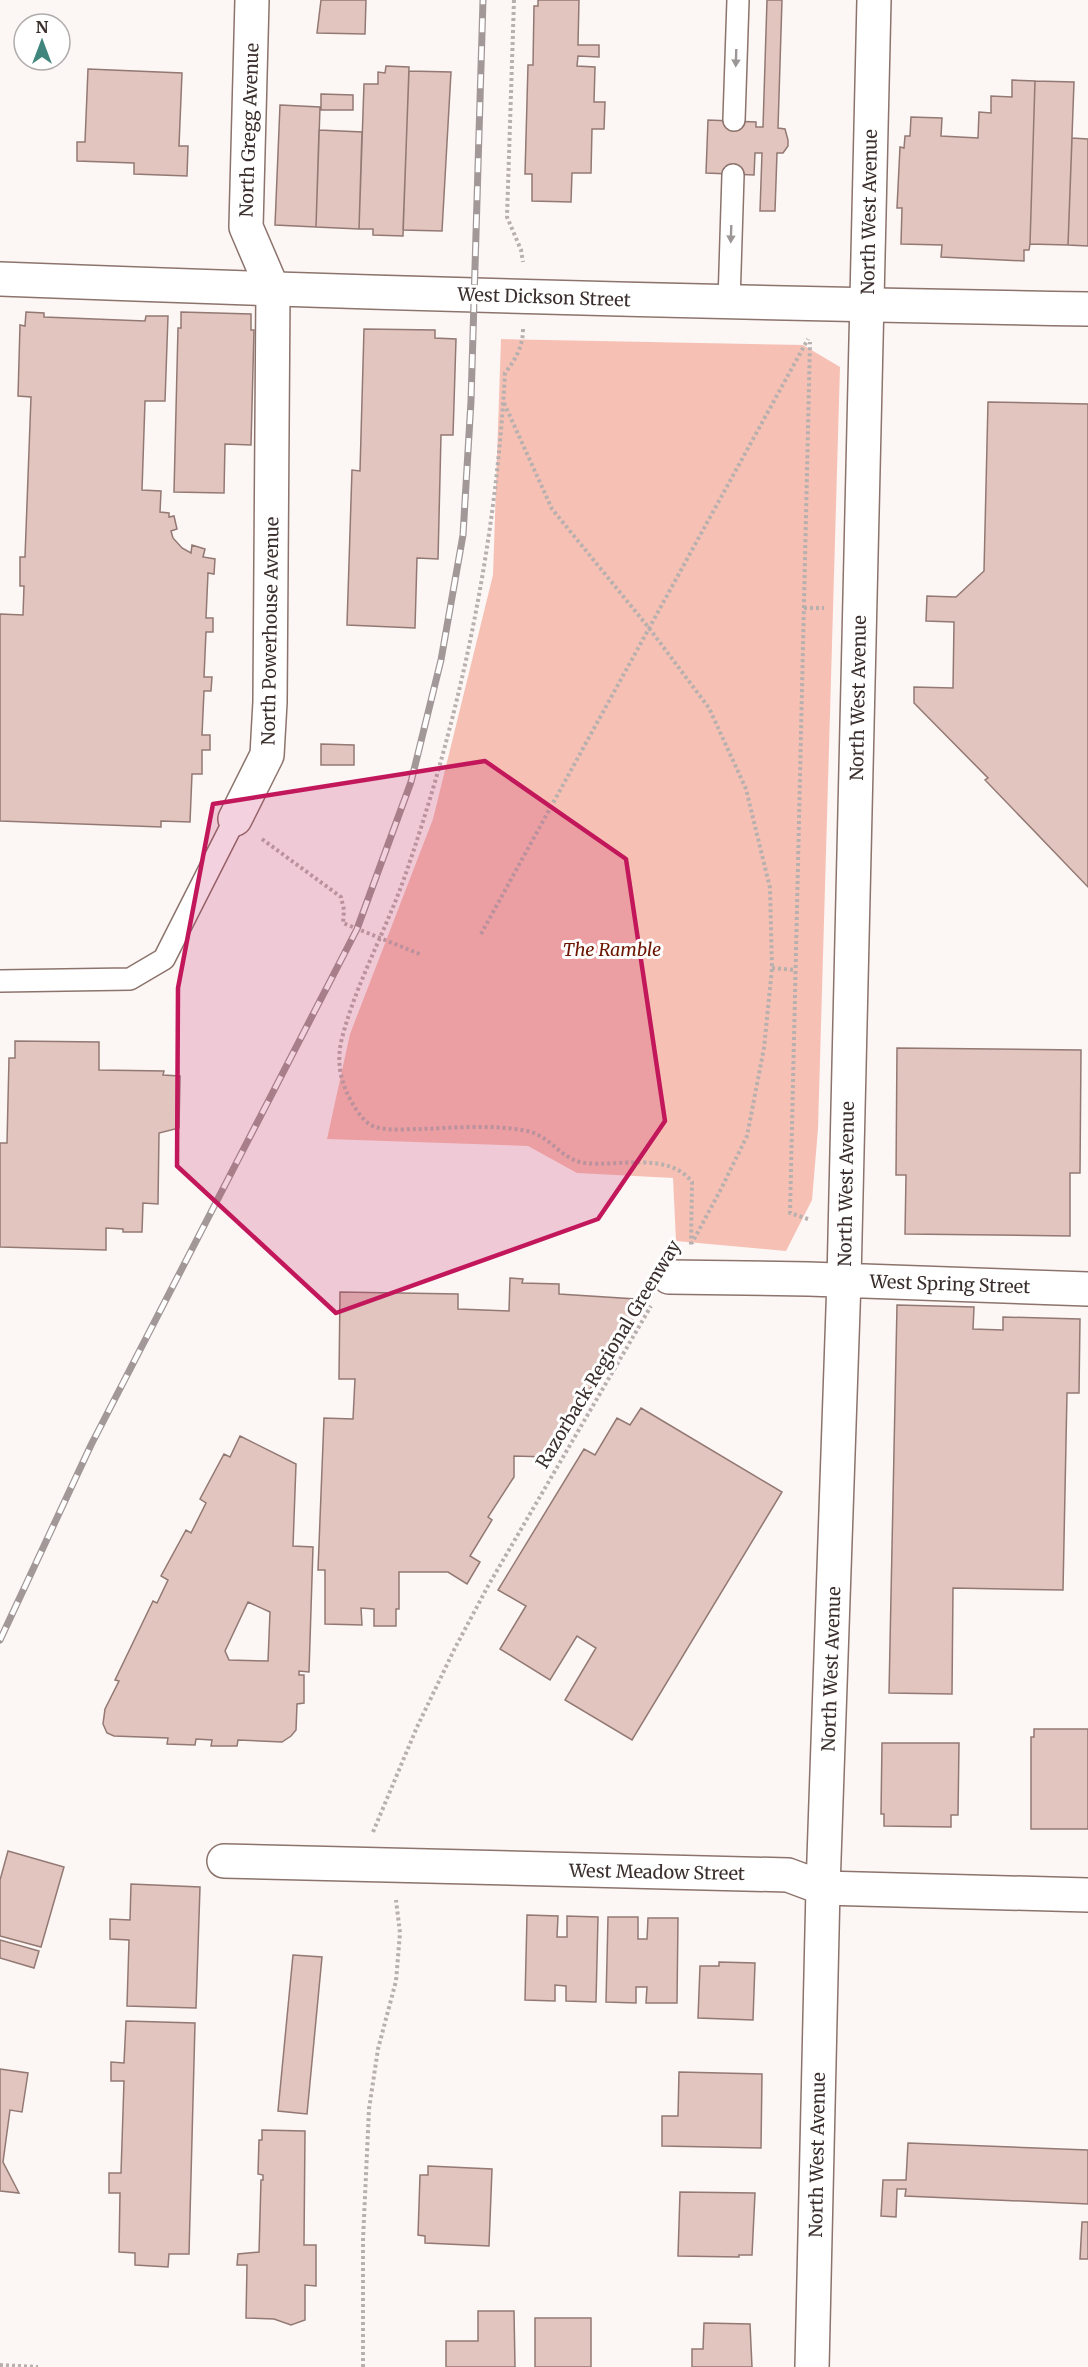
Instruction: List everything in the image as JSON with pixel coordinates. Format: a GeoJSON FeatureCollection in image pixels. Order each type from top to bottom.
{"type":"FeatureCollection","features":[{"type":"Feature","properties":{"kind":"street","name":"North Gregg Avenue"},"geometry":{"type":"LineString","coordinates":[[252,0],[246,227],[273,290]]}},
{"type":"Feature","properties":{"kind":"street","name":"North West Avenue"},"geometry":{"type":"LineString","coordinates":[[812,2367],[823,1888],[844,1280],[874,0]]}},
{"type":"Feature","properties":{"kind":"street","name":"West Dickson Street"},"geometry":{"type":"LineString","coordinates":[[0,279],[273,290],[867,306],[1088,309]]}},
{"type":"Feature","properties":{"kind":"street","name":"North Powerhouse Avenue"},"geometry":{"type":"LineString","coordinates":[[235,819],[267,755],[270,702],[273,290]]}},
{"type":"Feature","properties":{"kind":"street","name":"West Spring Street"},"geometry":{"type":"LineString","coordinates":[[669,1277],[844,1280],[1088,1289]]}},
{"type":"Feature","properties":{"kind":"street","name":"West Meadow Street"},"geometry":{"type":"LineString","coordinates":[[224,1861],[788,1875],[823,1888],[1088,1895]]}},
{"type":"Feature","properties":{"kind":"lane"},"geometry":{"type":"LineString","coordinates":[[734,120],[738,0]]}},
{"type":"Feature","properties":{"kind":"lane"},"geometry":{"type":"LineString","coordinates":[[729,302],[733,175]]}},
{"type":"Feature","properties":{"kind":"lane","name":"North Powerhouse Avenue"},"geometry":{"type":"LineString","coordinates":[[0,981],[130,979],[164,959],[235,819]]}},
{"type":"Feature","properties":{"kind":"path"},"geometry":{"type":"LineString","coordinates":[[507,196],[514,0]]}},
{"type":"Feature","properties":{"kind":"path"},"geometry":{"type":"LineString","coordinates":[[481,934],[810,336]]}},
{"type":"Feature","properties":{"kind":"path"},"geometry":{"type":"LineString","coordinates":[[808,1219],[790,1213],[810,342]]}},
{"type":"Feature","properties":{"kind":"path","name":"Razorback Regional Greenway"},"geometry":{"type":"LineString","coordinates":[[363,2367],[363,2240],[369,2109],[378,2049],[396,1981],[400,1933],[395,1891],[387,1865],[373,1842],[374,1829],[417,1727],[488,1586],[669,1277],[691,1244],[692,1182],[674,1167],[657,1164],[583,1163],[564,1156],[545,1138],[530,1132],[508,1129],[372,1127],[359,1113],[339,1074],[339,1050],[346,1023],[406,873],[453,722],[486,558],[493,513],[503,402],[552,508],[649,628]]}},
{"type":"Feature","properties":{"kind":"path"},"geometry":{"type":"LineString","coordinates":[[804,608],[825,608]]}},
{"type":"Feature","properties":{"kind":"path"},"geometry":{"type":"LineString","coordinates":[[649,628],[709,708],[746,789],[770,888],[772,968],[764,1048],[747,1136],[691,1244]]}},
{"type":"Feature","properties":{"kind":"path"},"geometry":{"type":"LineString","coordinates":[[235,819],[341,897],[344,910],[343,923],[422,955]]}},
{"type":"Feature","properties":{"kind":"path"},"geometry":{"type":"LineString","coordinates":[[772,968],[795,970]]}},
{"type":"Feature","properties":{"kind":"path"},"geometry":{"type":"LineString","coordinates":[[0,2365],[38,2367]]}},
{"type":"Feature","properties":{"kind":"highlighted area"},"geometry":{"type":"Polygon","coordinates":[[[485,761],[626,859],[665,1121],[598,1219],[336,1313],[177,1166],[178,988],[213,804],[485,761]]]}},
{"type":"Feature","properties":{"kind":"green space","name":"The Ramble"},"geometry":{"type":"Polygon","coordinates":[[[501,339],[803,345],[840,367],[818,1129],[812,1200],[786,1251],[676,1241],[673,1178],[577,1173],[528,1146],[327,1139],[350,1034],[433,819],[493,575],[501,339]]]}},
{"type":"Feature","properties":{"kind":"building"},"geometry":{"type":"Polygon","coordinates":[[[321,0],[366,0],[365,34],[317,33],[321,0]]]}},
{"type":"Feature","properties":{"kind":"building"},"geometry":{"type":"Polygon","coordinates":[[[538,0],[579,0],[578,45],[599,45],[599,57],[578,56],[577,66],[595,67],[594,102],[605,102],[604,129],[592,129],[591,173],[572,173],[571,202],[532,201],[532,174],[525,174],[528,65],[533,65],[534,6],[538,6],[538,0]]]}},
{"type":"Feature","properties":{"kind":"building"},"geometry":{"type":"Polygon","coordinates":[[[767,0],[782,0],[778,128],[785,129],[788,140],[788,146],[783,153],[777,153],[775,211],[760,211],[762,153],[755,153],[754,175],[706,173],[708,120],[756,122],[756,127],[763,127],[767,0]]]}},
{"type":"Feature","properties":{"kind":"building"},"geometry":{"type":"Polygon","coordinates":[[[386,66],[409,67],[403,236],[373,235],[373,229],[359,229],[364,84],[378,84],[378,72],[385,73],[386,66]]]}},
{"type":"Feature","properties":{"kind":"building"},"geometry":{"type":"Polygon","coordinates":[[[88,69],[182,73],[179,146],[188,146],[187,176],[134,174],[134,163],[77,161],[77,142],[85,142],[88,69]]]}},
{"type":"Feature","properties":{"kind":"building"},"geometry":{"type":"Polygon","coordinates":[[[409,71],[451,72],[442,231],[403,230],[409,71]]]}},
{"type":"Feature","properties":{"kind":"building"},"geometry":{"type":"Polygon","coordinates":[[[1012,80],[1035,81],[1030,244],[1029,250],[1024,250],[1024,261],[941,257],[942,245],[901,244],[902,208],[897,208],[900,147],[904,148],[905,136],[910,136],[911,117],[942,118],[941,136],[978,138],[979,112],[991,113],[991,96],[1012,97],[1012,80]]]}},
{"type":"Feature","properties":{"kind":"building"},"geometry":{"type":"Polygon","coordinates":[[[1035,81],[1074,82],[1068,245],[1030,244],[1035,81]]]}},
{"type":"Feature","properties":{"kind":"building"},"geometry":{"type":"Polygon","coordinates":[[[321,94],[353,95],[353,110],[321,110],[321,94]]]}},
{"type":"Feature","properties":{"kind":"building"},"geometry":{"type":"Polygon","coordinates":[[[280,105],[320,107],[316,227],[275,225],[280,105]]]}},
{"type":"Feature","properties":{"kind":"building"},"geometry":{"type":"Polygon","coordinates":[[[319,130],[362,132],[359,229],[316,227],[319,130]]]}},
{"type":"Feature","properties":{"kind":"building"},"geometry":{"type":"Polygon","coordinates":[[[1072,138],[1088,139],[1088,246],[1068,245],[1072,138]]]}},
{"type":"Feature","properties":{"kind":"building"},"geometry":{"type":"Polygon","coordinates":[[[26,312],[44,313],[44,317],[145,321],[146,316],[168,316],[165,401],[145,401],[142,490],[161,491],[160,512],[169,513],[169,517],[174,516],[177,529],[171,531],[173,538],[182,548],[191,553],[192,545],[205,549],[203,557],[215,559],[214,574],[208,573],[206,618],[213,618],[213,632],[206,632],[204,677],[212,677],[211,691],[204,691],[202,735],[210,735],[210,750],[202,750],[202,774],[192,774],[190,822],[161,821],[161,827],[0,821],[0,614],[23,615],[24,586],[20,586],[20,557],[25,557],[31,397],[18,396],[20,325],[25,326],[26,312]]]}},
{"type":"Feature","properties":{"kind":"building"},"geometry":{"type":"Polygon","coordinates":[[[181,312],[251,314],[251,330],[254,330],[251,445],[225,444],[224,493],[174,492],[178,328],[181,328],[181,312]]]}},
{"type":"Feature","properties":{"kind":"building"},"geometry":{"type":"Polygon","coordinates":[[[364,329],[435,330],[435,338],[456,339],[453,435],[441,435],[438,559],[417,558],[415,628],[347,625],[352,470],[360,471],[364,329]]]}},
{"type":"Feature","properties":{"kind":"building"},"geometry":{"type":"Polygon","coordinates":[[[988,402],[1088,404],[1088,887],[985,780],[988,778],[914,703],[914,687],[953,688],[954,622],[926,621],[927,596],[956,597],[984,571],[988,402]]]}},
{"type":"Feature","properties":{"kind":"building"},"geometry":{"type":"Polygon","coordinates":[[[321,744],[354,745],[354,765],[321,765],[321,744]]]}},
{"type":"Feature","properties":{"kind":"building"},"geometry":{"type":"Polygon","coordinates":[[[15,1041],[99,1042],[99,1070],[164,1071],[163,1075],[180,1076],[179,1128],[159,1133],[158,1204],[143,1203],[142,1232],[123,1232],[123,1229],[106,1228],[106,1250],[0,1247],[0,1143],[7,1143],[9,1058],[15,1058],[15,1041]]]}},
{"type":"Feature","properties":{"kind":"building"},"geometry":{"type":"Polygon","coordinates":[[[897,1048],[1081,1050],[1080,1173],[1070,1173],[1070,1236],[905,1234],[906,1175],[896,1175],[897,1048]]]}},
{"type":"Feature","properties":{"kind":"building"},"geometry":{"type":"Polygon","coordinates":[[[510,1278],[523,1279],[522,1283],[559,1284],[559,1294],[636,1299],[635,1317],[548,1457],[514,1456],[514,1477],[488,1517],[492,1520],[470,1556],[480,1562],[467,1584],[448,1572],[399,1572],[399,1609],[396,1609],[396,1626],[374,1626],[374,1609],[361,1608],[362,1625],[325,1624],[325,1570],[318,1570],[324,1418],[353,1419],[355,1379],[339,1379],[340,1292],[458,1294],[458,1309],[509,1311],[510,1278]]]}},
{"type":"Feature","properties":{"kind":"building"},"geometry":{"type":"Polygon","coordinates":[[[897,1305],[974,1307],[973,1329],[1003,1330],[1003,1317],[1080,1319],[1079,1393],[1067,1393],[1063,1590],[953,1588],[952,1694],[889,1693],[897,1305]]]}},
{"type":"Feature","properties":{"kind":"building"},"geometry":{"type":"Polygon","coordinates":[[[641,1408],[782,1492],[632,1740],[565,1700],[596,1648],[577,1636],[550,1680],[500,1649],[526,1606],[498,1590],[584,1449],[595,1455],[617,1418],[630,1425],[641,1408]]]}},
{"type":"Feature","properties":{"kind":"building"},"geometry":{"type":"Polygon","coordinates":[[[240,1436],[296,1464],[293,1546],[313,1547],[309,1672],[299,1671],[299,1675],[304,1675],[304,1703],[297,1704],[296,1730],[282,1742],[238,1740],[237,1746],[211,1746],[212,1740],[196,1739],[195,1745],[167,1744],[168,1738],[114,1736],[107,1733],[103,1724],[105,1709],[119,1681],[115,1680],[153,1601],[157,1603],[168,1580],[161,1576],[186,1530],[191,1533],[206,1503],[200,1499],[224,1454],[230,1457],[240,1436]],[[248,1602],[225,1651],[229,1660],[268,1661],[270,1612],[248,1602]]]}},
{"type":"Feature","properties":{"kind":"building"},"geometry":{"type":"Polygon","coordinates":[[[1034,1729],[1088,1729],[1088,1829],[1031,1829],[1031,1737],[1034,1737],[1034,1729]]]}},
{"type":"Feature","properties":{"kind":"building"},"geometry":{"type":"Polygon","coordinates":[[[882,1743],[959,1743],[958,1815],[951,1815],[951,1827],[884,1826],[884,1814],[881,1814],[882,1743]]]}},
{"type":"Feature","properties":{"kind":"building"},"geometry":{"type":"Polygon","coordinates":[[[8,1851],[64,1867],[41,1947],[0,1936],[0,1880],[8,1851]]]}},
{"type":"Feature","properties":{"kind":"building"},"geometry":{"type":"Polygon","coordinates":[[[131,1884],[200,1887],[196,2008],[127,2006],[129,1940],[110,1939],[110,1919],[130,1920],[131,1884]]]}},
{"type":"Feature","properties":{"kind":"building"},"geometry":{"type":"Polygon","coordinates":[[[527,1915],[558,1916],[557,1937],[567,1937],[567,1916],[598,1917],[596,2002],[566,2001],[566,1986],[555,1985],[555,2001],[525,2000],[527,1915]]]}},
{"type":"Feature","properties":{"kind":"building"},"geometry":{"type":"Polygon","coordinates":[[[608,1917],[638,1917],[638,1939],[647,1939],[648,1918],[678,1918],[677,2003],[646,2003],[647,1987],[636,1987],[636,2003],[606,2002],[608,1917]]]}},
{"type":"Feature","properties":{"kind":"building"},"geometry":{"type":"Polygon","coordinates":[[[0,1940],[39,1951],[34,1968],[0,1958],[0,1940]]]}},
{"type":"Feature","properties":{"kind":"building"},"geometry":{"type":"Polygon","coordinates":[[[293,1955],[322,1957],[307,2114],[278,2111],[293,1955]]]}},
{"type":"Feature","properties":{"kind":"building"},"geometry":{"type":"Polygon","coordinates":[[[719,1962],[755,1963],[753,2020],[698,2018],[700,1966],[719,1966],[719,1962]]]}},
{"type":"Feature","properties":{"kind":"building"},"geometry":{"type":"Polygon","coordinates":[[[126,2021],[195,2023],[189,2254],[169,2254],[168,2267],[135,2265],[135,2253],[119,2252],[120,2193],[109,2193],[109,2173],[121,2173],[124,2081],[111,2081],[111,2062],[124,2063],[126,2021]]]}},
{"type":"Feature","properties":{"kind":"building"},"geometry":{"type":"Polygon","coordinates":[[[0,2069],[28,2073],[22,2112],[10,2110],[3,2162],[19,2193],[0,2191],[0,2069]]]}},
{"type":"Feature","properties":{"kind":"building"},"geometry":{"type":"Polygon","coordinates":[[[679,2072],[762,2074],[761,2148],[662,2146],[662,2116],[678,2116],[679,2072]]]}},
{"type":"Feature","properties":{"kind":"building"},"geometry":{"type":"Polygon","coordinates":[[[262,2130],[305,2131],[304,2245],[316,2245],[316,2286],[305,2285],[305,2320],[291,2325],[274,2319],[246,2318],[247,2265],[237,2265],[238,2254],[259,2252],[263,2175],[258,2174],[259,2140],[262,2140],[262,2130]]]}},
{"type":"Feature","properties":{"kind":"building"},"geometry":{"type":"Polygon","coordinates":[[[908,2143],[1088,2150],[1088,2204],[905,2196],[906,2189],[897,2189],[896,2217],[881,2216],[883,2180],[906,2180],[908,2143]]]}},
{"type":"Feature","properties":{"kind":"building"},"geometry":{"type":"Polygon","coordinates":[[[428,2166],[492,2169],[489,2246],[425,2243],[425,2236],[418,2235],[420,2175],[428,2175],[428,2166]]]}},
{"type":"Feature","properties":{"kind":"building"},"geometry":{"type":"Polygon","coordinates":[[[680,2192],[755,2193],[752,2255],[739,2255],[739,2257],[678,2256],[680,2192]]]}},
{"type":"Feature","properties":{"kind":"building"},"geometry":{"type":"Polygon","coordinates":[[[1082,2222],[1088,2222],[1088,2259],[1080,2259],[1082,2222]]]}},
{"type":"Feature","properties":{"kind":"building"},"geometry":{"type":"Polygon","coordinates":[[[478,2311],[514,2311],[515,2367],[446,2367],[446,2341],[478,2341],[478,2311]]]}},
{"type":"Feature","properties":{"kind":"building"},"geometry":{"type":"Polygon","coordinates":[[[535,2318],[591,2318],[591,2367],[535,2367],[535,2318]]]}},
{"type":"Feature","properties":{"kind":"building"},"geometry":{"type":"Polygon","coordinates":[[[704,2323],[750,2324],[752,2367],[692,2367],[692,2349],[703,2349],[704,2323]]]}},
{"type":"Feature","properties":{"kind":"railway"},"geometry":{"type":"LineString","coordinates":[[0,1640],[91,1445],[357,929],[411,782],[441,660],[463,535],[471,401],[483,0]]}}]}
